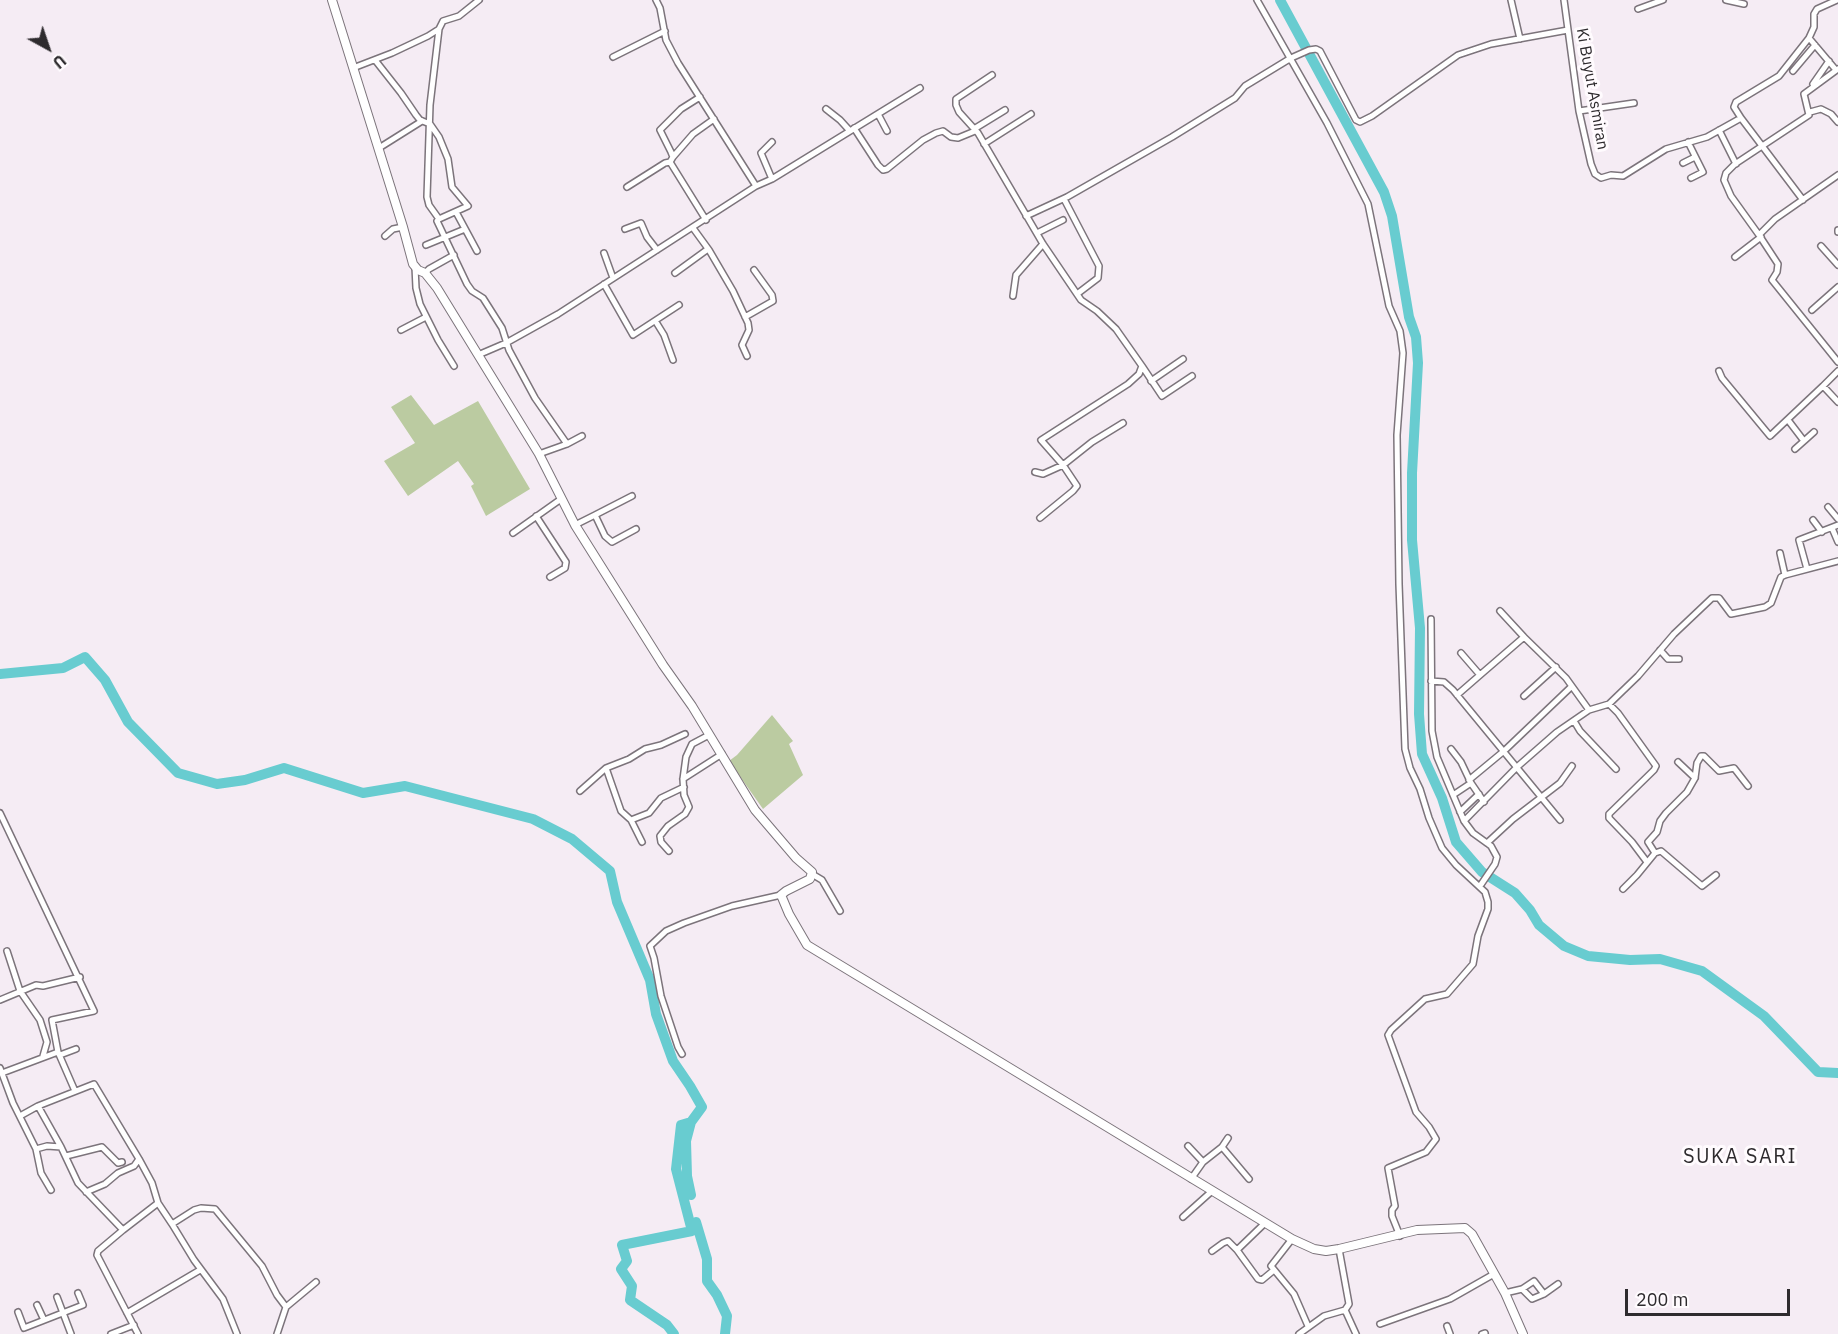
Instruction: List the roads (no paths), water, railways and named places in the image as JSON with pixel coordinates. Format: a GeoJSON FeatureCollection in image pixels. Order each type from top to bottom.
{"type":"FeatureCollection","features":[{"type":"Feature","properties":{"kind":"street"},"geometry":{"type":"LineString","coordinates":[[332,0],[404,227],[420,270],[478,355],[539,454],[575,525],[722,754],[755,810],[779,840],[812,874],[822,880],[840,911]]}},
{"type":"Feature","properties":{"kind":"street"},"geometry":{"type":"LineString","coordinates":[[353,68],[428,36],[436,31],[443,21],[459,16],[480,0]]}},
{"type":"Feature","properties":{"kind":"street"},"geometry":{"type":"LineString","coordinates":[[656,0],[660,8],[666,40],[678,63],[756,186]]}},
{"type":"Feature","properties":{"kind":"street"},"geometry":{"type":"LineString","coordinates":[[1257,0],[1293,57],[1365,195],[1389,306],[1403,344],[1396,435],[1406,749],[1410,768],[1442,848],[1456,865],[1481,884],[1488,909],[1478,936],[1473,964],[1447,994],[1427,998],[1388,1033],[1414,1108],[1436,1138],[1426,1152],[1388,1168],[1395,1206],[1392,1216],[1400,1236]]}},
{"type":"Feature","properties":{"kind":"street"},"geometry":{"type":"LineString","coordinates":[[1511,0],[1520,39]]}},
{"type":"Feature","properties":{"kind":"street","name":"Ki Buyut Asmiran"},"geometry":{"type":"LineString","coordinates":[[1564,0],[1579,111],[1595,174],[1601,178],[1611,175],[1623,176],[1666,149],[1719,130],[1741,118]]}},
{"type":"Feature","properties":{"kind":"street"},"geometry":{"type":"LineString","coordinates":[[1638,9],[1663,0]]}},
{"type":"Feature","properties":{"kind":"street"},"geometry":{"type":"LineString","coordinates":[[1726,0],[1744,4]]}},
{"type":"Feature","properties":{"kind":"street"},"geometry":{"type":"LineString","coordinates":[[1817,0],[1822,5]]}},
{"type":"Feature","properties":{"kind":"street"},"geometry":{"type":"LineString","coordinates":[[1803,200],[1734,107],[1736,102],[1779,76],[1809,38],[1814,27],[1814,14],[1822,5],[1837,0]]}},
{"type":"Feature","properties":{"kind":"street"},"geometry":{"type":"LineString","coordinates":[[1026,216],[1064,199],[1214,112],[1235,98],[1245,86],[1309,50],[1320,51],[1356,120],[1360,122],[1458,55],[1491,44],[1568,30]]}},
{"type":"Feature","properties":{"kind":"street"},"geometry":{"type":"LineString","coordinates":[[436,31],[430,105],[426,123],[427,199],[439,219]]}},
{"type":"Feature","properties":{"kind":"street"},"geometry":{"type":"LineString","coordinates":[[613,57],[665,31]]}},
{"type":"Feature","properties":{"kind":"street"},"geometry":{"type":"LineString","coordinates":[[1809,38],[1837,70],[1809,89]]}},
{"type":"Feature","properties":{"kind":"street"},"geometry":{"type":"LineString","coordinates":[[1793,71],[1815,45]]}},
{"type":"Feature","properties":{"kind":"street"},"geometry":{"type":"LineString","coordinates":[[375,60],[405,98],[410,108],[426,123],[444,147],[452,187],[468,205],[467,208],[436,221],[469,288],[483,298],[502,328],[506,343],[535,398],[567,444]]}},
{"type":"Feature","properties":{"kind":"street"},"geometry":{"type":"LineString","coordinates":[[1810,113],[1804,95],[1829,61]]}},
{"type":"Feature","properties":{"kind":"street"},"geometry":{"type":"LineString","coordinates":[[992,75],[956,101],[959,112],[984,144],[1043,244],[1081,300],[1116,329],[1162,396],[1192,376]]}},
{"type":"Feature","properties":{"kind":"street"},"geometry":{"type":"LineString","coordinates":[[478,355],[506,343],[558,314],[756,186],[772,179],[920,88]]}},
{"type":"Feature","properties":{"kind":"street"},"geometry":{"type":"LineString","coordinates":[[700,97],[681,109],[660,130],[671,159],[706,220]]}},
{"type":"Feature","properties":{"kind":"street"},"geometry":{"type":"LineString","coordinates":[[1579,111],[1634,102]]}},
{"type":"Feature","properties":{"kind":"street"},"geometry":{"type":"LineString","coordinates":[[826,109],[852,129],[883,170],[923,140],[940,131],[958,138],[1005,110]]}},
{"type":"Feature","properties":{"kind":"street"},"geometry":{"type":"LineString","coordinates":[[1838,122],[1831,114],[1821,109],[1810,113],[1736,164],[1726,173],[1725,184],[1778,264],[1777,272],[1772,280],[1838,362]]}},
{"type":"Feature","properties":{"kind":"street"},"geometry":{"type":"LineString","coordinates":[[878,114],[887,131]]}},
{"type":"Feature","properties":{"kind":"street"},"geometry":{"type":"LineString","coordinates":[[984,144],[1031,114]]}},
{"type":"Feature","properties":{"kind":"street"},"geometry":{"type":"LineString","coordinates":[[627,187],[671,159],[693,134],[714,119]]}},
{"type":"Feature","properties":{"kind":"street"},"geometry":{"type":"LineString","coordinates":[[379,148],[426,123]]}},
{"type":"Feature","properties":{"kind":"street"},"geometry":{"type":"LineString","coordinates":[[1719,130],[1736,164]]}},
{"type":"Feature","properties":{"kind":"street"},"geometry":{"type":"LineString","coordinates":[[772,142],[760,153],[772,179]]}},
{"type":"Feature","properties":{"kind":"street"},"geometry":{"type":"LineString","coordinates":[[1688,142],[1703,172],[1691,178]]}},
{"type":"Feature","properties":{"kind":"street"},"geometry":{"type":"LineString","coordinates":[[1683,163],[1695,157]]}},
{"type":"Feature","properties":{"kind":"street"},"geometry":{"type":"LineString","coordinates":[[1735,257],[1760,236],[1774,219],[1838,176]]}},
{"type":"Feature","properties":{"kind":"street"},"geometry":{"type":"LineString","coordinates":[[1064,199],[1099,266],[1098,278],[1077,294]]}},
{"type":"Feature","properties":{"kind":"street"},"geometry":{"type":"LineString","coordinates":[[456,212],[477,251]]}},
{"type":"Feature","properties":{"kind":"street"},"geometry":{"type":"LineString","coordinates":[[1037,233],[1063,220]]}},
{"type":"Feature","properties":{"kind":"street"},"geometry":{"type":"LineString","coordinates":[[625,229],[641,223],[647,237],[657,250]]}},
{"type":"Feature","properties":{"kind":"street"},"geometry":{"type":"LineString","coordinates":[[385,236],[393,229],[404,227]]}},
{"type":"Feature","properties":{"kind":"street"},"geometry":{"type":"LineString","coordinates":[[693,228],[733,291],[745,317],[749,330],[742,345],[747,356]]}},
{"type":"Feature","properties":{"kind":"street"},"geometry":{"type":"LineString","coordinates":[[426,244],[465,229]]}},
{"type":"Feature","properties":{"kind":"street"},"geometry":{"type":"LineString","coordinates":[[1013,296],[1016,275],[1043,244]]}},
{"type":"Feature","properties":{"kind":"street"},"geometry":{"type":"LineString","coordinates":[[1821,246],[1838,265]]}},
{"type":"Feature","properties":{"kind":"street"},"geometry":{"type":"LineString","coordinates":[[675,273],[708,249]]}},
{"type":"Feature","properties":{"kind":"street"},"geometry":{"type":"LineString","coordinates":[[604,253],[613,278]]}},
{"type":"Feature","properties":{"kind":"street"},"geometry":{"type":"LineString","coordinates":[[420,270],[429,268],[454,255]]}},
{"type":"Feature","properties":{"kind":"street"},"geometry":{"type":"LineString","coordinates":[[420,270],[416,288],[426,317],[454,366]]}},
{"type":"Feature","properties":{"kind":"street"},"geometry":{"type":"LineString","coordinates":[[745,317],[772,301],[772,295],[754,270]]}},
{"type":"Feature","properties":{"kind":"street"},"geometry":{"type":"LineString","coordinates":[[604,284],[633,335],[656,322],[679,304]]}},
{"type":"Feature","properties":{"kind":"street"},"geometry":{"type":"LineString","coordinates":[[1812,310],[1838,287]]}},
{"type":"Feature","properties":{"kind":"street"},"geometry":{"type":"LineString","coordinates":[[401,330],[426,317]]}},
{"type":"Feature","properties":{"kind":"street"},"geometry":{"type":"LineString","coordinates":[[656,322],[664,335],[673,360]]}},
{"type":"Feature","properties":{"kind":"street"},"geometry":{"type":"LineString","coordinates":[[1151,381],[1183,359]]}},
{"type":"Feature","properties":{"kind":"street"},"geometry":{"type":"LineString","coordinates":[[1040,518],[1077,488],[1075,481],[1063,465],[1041,440],[1128,384],[1139,375],[1142,366]]}},
{"type":"Feature","properties":{"kind":"street"},"geometry":{"type":"LineString","coordinates":[[1719,370],[1722,378],[1769,436],[1773,436],[1838,371]]}},
{"type":"Feature","properties":{"kind":"street"},"geometry":{"type":"LineString","coordinates":[[1823,386],[1838,402]]}},
{"type":"Feature","properties":{"kind":"street"},"geometry":{"type":"LineString","coordinates":[[1788,420],[1804,441]]}},
{"type":"Feature","properties":{"kind":"street"},"geometry":{"type":"LineString","coordinates":[[1035,472],[1043,474],[1063,465],[1092,442],[1124,423]]}},
{"type":"Feature","properties":{"kind":"street"},"geometry":{"type":"LineString","coordinates":[[1795,449],[1814,432]]}},
{"type":"Feature","properties":{"kind":"street"},"geometry":{"type":"LineString","coordinates":[[539,454],[582,436]]}},
{"type":"Feature","properties":{"kind":"street"},"geometry":{"type":"LineString","coordinates":[[575,525],[632,496]]}},
{"type":"Feature","properties":{"kind":"street"},"geometry":{"type":"LineString","coordinates":[[513,533],[561,499]]}},
{"type":"Feature","properties":{"kind":"street"},"geometry":{"type":"LineString","coordinates":[[1828,507],[1838,519]]}},
{"type":"Feature","properties":{"kind":"street"},"geometry":{"type":"LineString","coordinates":[[595,515],[610,542],[615,542],[636,529]]}},
{"type":"Feature","properties":{"kind":"street"},"geometry":{"type":"LineString","coordinates":[[536,516],[566,562],[565,568],[550,577]]}},
{"type":"Feature","properties":{"kind":"street"},"geometry":{"type":"LineString","coordinates":[[1813,520],[1822,532]]}},
{"type":"Feature","properties":{"kind":"street"},"geometry":{"type":"LineString","coordinates":[[1807,569],[1799,540],[1835,526],[1838,542]]}},
{"type":"Feature","properties":{"kind":"street"},"geometry":{"type":"LineString","coordinates":[[1798,531],[1804,538]]}},
{"type":"Feature","properties":{"kind":"street"},"geometry":{"type":"LineString","coordinates":[[1780,553],[1785,574]]}},
{"type":"Feature","properties":{"kind":"street"},"geometry":{"type":"LineString","coordinates":[[1464,821],[1517,767],[1574,721],[1589,710],[1609,704],[1714,597],[1720,600],[1731,615],[1770,605],[1781,577],[1785,574],[1838,561]]}},
{"type":"Feature","properties":{"kind":"street"},"geometry":{"type":"LineString","coordinates":[[1500,611],[1556,667],[1589,710]]}},
{"type":"Feature","properties":{"kind":"street"},"geometry":{"type":"LineString","coordinates":[[1431,619],[1433,739],[1437,756],[1464,821],[1473,833],[1494,849],[1497,857],[1495,864],[1481,884]]}},
{"type":"Feature","properties":{"kind":"street"},"geometry":{"type":"LineString","coordinates":[[1457,695],[1524,637]]}},
{"type":"Feature","properties":{"kind":"street"},"geometry":{"type":"LineString","coordinates":[[1660,650],[1668,659],[1679,659]]}},
{"type":"Feature","properties":{"kind":"street"},"geometry":{"type":"LineString","coordinates":[[1461,653],[1480,675]]}},
{"type":"Feature","properties":{"kind":"street"},"geometry":{"type":"LineString","coordinates":[[1524,696],[1556,667]]}},
{"type":"Feature","properties":{"kind":"street"},"geometry":{"type":"LineString","coordinates":[[1431,681],[1444,682],[1457,695],[1560,820]]}},
{"type":"Feature","properties":{"kind":"street"},"geometry":{"type":"LineString","coordinates":[[1453,795],[1504,751],[1571,687]]}},
{"type":"Feature","properties":{"kind":"street"},"geometry":{"type":"LineString","coordinates":[[1609,704],[1622,718],[1656,766],[1609,814],[1647,862]]}},
{"type":"Feature","properties":{"kind":"street"},"geometry":{"type":"LineString","coordinates":[[1574,721],[1580,731],[1616,769]]}},
{"type":"Feature","properties":{"kind":"street"},"geometry":{"type":"LineString","coordinates":[[669,851],[661,842],[660,836],[668,826],[685,814],[689,807],[683,779],[686,757],[692,744],[709,735]]}},
{"type":"Feature","properties":{"kind":"street"},"geometry":{"type":"LineString","coordinates":[[580,791],[606,768],[629,759],[645,749],[661,745],[680,736]]}},
{"type":"Feature","properties":{"kind":"street"},"geometry":{"type":"LineString","coordinates":[[1451,749],[1484,802]]}},
{"type":"Feature","properties":{"kind":"street"},"geometry":{"type":"LineString","coordinates":[[683,779],[722,754]]}},
{"type":"Feature","properties":{"kind":"street"},"geometry":{"type":"LineString","coordinates":[[1655,853],[1648,842],[1657,832],[1660,821],[1666,813],[1685,796],[1695,778],[1698,760],[1703,756],[1719,771],[1734,768],[1748,786]]}},
{"type":"Feature","properties":{"kind":"street"},"geometry":{"type":"LineString","coordinates":[[1678,762],[1695,778]]}},
{"type":"Feature","properties":{"kind":"street"},"geometry":{"type":"LineString","coordinates":[[1487,843],[1541,796],[1560,783],[1572,766]]}},
{"type":"Feature","properties":{"kind":"street"},"geometry":{"type":"LineString","coordinates":[[606,768],[621,810],[631,820],[642,842]]}},
{"type":"Feature","properties":{"kind":"street"},"geometry":{"type":"LineString","coordinates":[[631,820],[649,813],[661,798],[684,787]]}},
{"type":"Feature","properties":{"kind":"street"},"geometry":{"type":"LineString","coordinates":[[1460,812],[1479,794]]}},
{"type":"Feature","properties":{"kind":"street"},"geometry":{"type":"LineString","coordinates":[[0,813],[80,977],[94,1011],[52,1020],[59,1053],[75,1090]]}},
{"type":"Feature","properties":{"kind":"street"},"geometry":{"type":"LineString","coordinates":[[1623,889],[1655,853],[1661,850],[1702,886],[1716,875]]}},
{"type":"Feature","properties":{"kind":"street"},"geometry":{"type":"LineString","coordinates":[[682,1054],[661,996],[650,946],[666,931],[684,923],[732,906],[781,896],[786,891],[808,881],[812,874]]}},
{"type":"Feature","properties":{"kind":"street"},"geometry":{"type":"LineString","coordinates":[[781,896],[789,914],[810,947],[1292,1239],[1314,1249],[1326,1251],[1423,1229],[1465,1227],[1472,1234],[1494,1274],[1523,1334]]}},
{"type":"Feature","properties":{"kind":"street"},"geometry":{"type":"LineString","coordinates":[[7,951],[20,991],[40,1020],[46,1042],[43,1056]]}},
{"type":"Feature","properties":{"kind":"street"},"geometry":{"type":"LineString","coordinates":[[0,1000],[36,985],[43,986],[80,977]]}},
{"type":"Feature","properties":{"kind":"street"},"geometry":{"type":"LineString","coordinates":[[51,1190],[38,1165],[36,1149],[13,1103],[1,1071],[43,1056],[76,1049]]}},
{"type":"Feature","properties":{"kind":"street"},"geometry":{"type":"LineString","coordinates":[[20,1116],[75,1090],[93,1083],[95,1085],[152,1183],[158,1203],[200,1270],[223,1299],[237,1334]]}},
{"type":"Feature","properties":{"kind":"street"},"geometry":{"type":"LineString","coordinates":[[38,1106],[78,1183],[123,1230]]}},
{"type":"Feature","properties":{"kind":"street"},"geometry":{"type":"LineString","coordinates":[[1191,1179],[1203,1162],[1222,1147],[1227,1138]]}},
{"type":"Feature","properties":{"kind":"street"},"geometry":{"type":"LineString","coordinates":[[36,1149],[47,1146],[61,1147]]}},
{"type":"Feature","properties":{"kind":"street"},"geometry":{"type":"LineString","coordinates":[[1188,1146],[1203,1162]]}},
{"type":"Feature","properties":{"kind":"street"},"geometry":{"type":"LineString","coordinates":[[66,1156],[102,1147],[118,1163],[122,1162]]}},
{"type":"Feature","properties":{"kind":"street"},"geometry":{"type":"LineString","coordinates":[[1222,1147],[1249,1179]]}},
{"type":"Feature","properties":{"kind":"street"},"geometry":{"type":"LineString","coordinates":[[87,1192],[105,1184],[117,1173],[134,1166],[139,1159]]}},
{"type":"Feature","properties":{"kind":"street"},"geometry":{"type":"LineString","coordinates":[[1183,1217],[1212,1191]]}},
{"type":"Feature","properties":{"kind":"street"},"geometry":{"type":"LineString","coordinates":[[138,1334],[97,1255],[98,1251],[158,1203]]}},
{"type":"Feature","properties":{"kind":"street"},"geometry":{"type":"LineString","coordinates":[[172,1224],[194,1210],[215,1209],[262,1266],[286,1307]]}},
{"type":"Feature","properties":{"kind":"street"},"geometry":{"type":"LineString","coordinates":[[1237,1250],[1264,1223]]}},
{"type":"Feature","properties":{"kind":"street"},"geometry":{"type":"LineString","coordinates":[[1292,1239],[1272,1264],[1274,1270],[1294,1294],[1308,1326]]}},
{"type":"Feature","properties":{"kind":"street"},"geometry":{"type":"LineString","coordinates":[[1212,1251],[1228,1241],[1260,1280],[1274,1270]]}},
{"type":"Feature","properties":{"kind":"street"},"geometry":{"type":"LineString","coordinates":[[1299,1334],[1324,1316],[1346,1310],[1349,1304],[1339,1249]]}},
{"type":"Feature","properties":{"kind":"street"},"geometry":{"type":"LineString","coordinates":[[127,1312],[200,1270]]}},
{"type":"Feature","properties":{"kind":"street"},"geometry":{"type":"LineString","coordinates":[[1380,1324],[1462,1293],[1494,1274]]}},
{"type":"Feature","properties":{"kind":"street"},"geometry":{"type":"LineString","coordinates":[[1504,1293],[1522,1289],[1534,1281],[1544,1293]]}},
{"type":"Feature","properties":{"kind":"street"},"geometry":{"type":"LineString","coordinates":[[277,1334],[282,1325],[286,1307],[316,1282]]}},
{"type":"Feature","properties":{"kind":"street"},"geometry":{"type":"LineString","coordinates":[[1522,1289],[1532,1299],[1558,1284]]}},
{"type":"Feature","properties":{"kind":"street"},"geometry":{"type":"LineString","coordinates":[[18,1312],[24,1328],[83,1305],[78,1293]]}},
{"type":"Feature","properties":{"kind":"street"},"geometry":{"type":"LineString","coordinates":[[57,1297],[71,1334]]}},
{"type":"Feature","properties":{"kind":"street"},"geometry":{"type":"LineString","coordinates":[[37,1305],[44,1320]]}},
{"type":"Feature","properties":{"kind":"street"},"geometry":{"type":"LineString","coordinates":[[1346,1310],[1356,1334]]}},
{"type":"Feature","properties":{"kind":"street"},"geometry":{"type":"LineString","coordinates":[[111,1334],[134,1325]]}},
{"type":"Feature","properties":{"kind":"street"},"geometry":{"type":"LineString","coordinates":[[1447,1326],[1450,1334]]}},
{"type":"Feature","properties":{"kind":"waterway"},"geometry":{"type":"LineString","coordinates":[[1280,0],[1384,192],[1392,216],[1409,317],[1416,337],[1418,363],[1412,473],[1412,540],[1420,628],[1419,714],[1422,754],[1442,798],[1456,842],[1482,872],[1515,893],[1539,925],[1564,946],[1588,956],[1630,960],[1660,959],[1702,971],[1764,1016],[1818,1072],[1838,1073]]}},
{"type":"Feature","properties":{"kind":"waterway"},"geometry":{"type":"LineString","coordinates":[[0,674],[63,668],[85,657],[105,680],[128,722],[178,773],[217,784],[245,780],[284,768],[363,793],[405,786],[533,819],[572,839],[610,871],[617,902],[650,980],[656,1014],[673,1061],[702,1107],[691,1122],[681,1125],[676,1169],[692,1231],[622,1245],[627,1261],[621,1269],[632,1286],[630,1300],[667,1325],[674,1334]]}},
{"type":"Feature","properties":{"kind":"waterway"},"geometry":{"type":"LineString","coordinates":[[691,1122],[686,1141],[687,1176],[691,1195]]}},
{"type":"Feature","properties":{"kind":"waterway"},"geometry":{"type":"LineString","coordinates":[[696,1222],[707,1259],[707,1281],[727,1316],[725,1334]]}},
{"type":"Feature","properties":{"kind":"district","name":"SUKA SARI"},"geometry":{"type":"Point","coordinates":[1740,1157]}}]}
